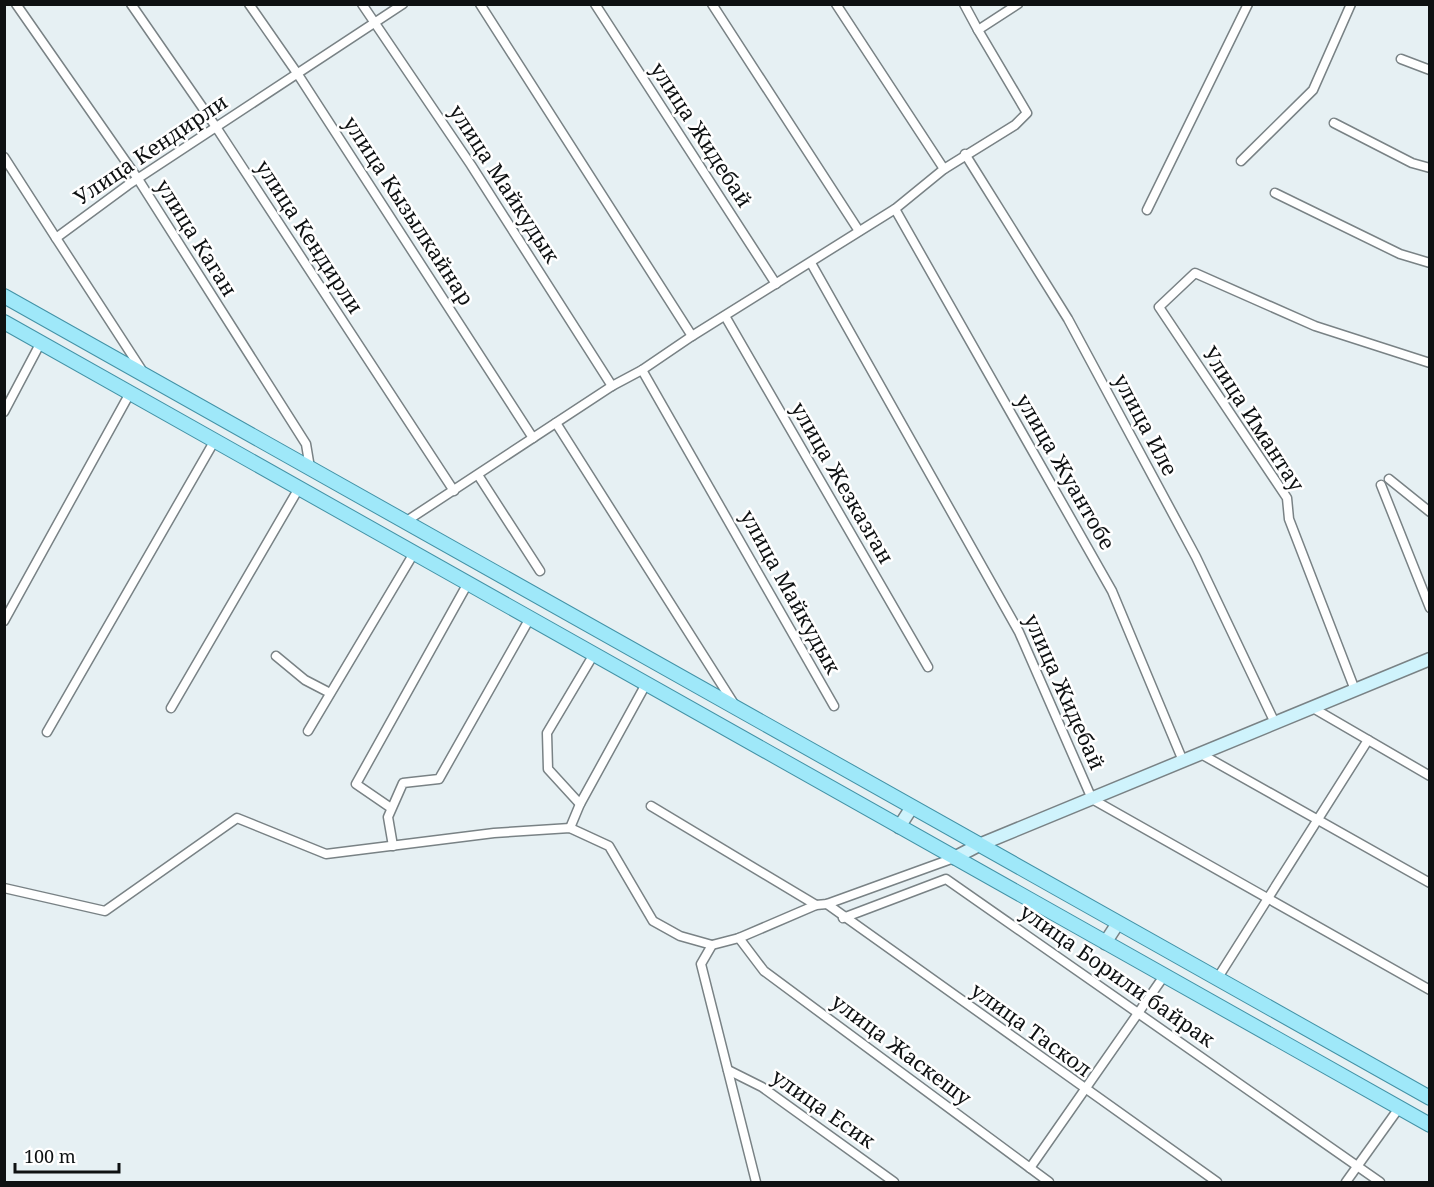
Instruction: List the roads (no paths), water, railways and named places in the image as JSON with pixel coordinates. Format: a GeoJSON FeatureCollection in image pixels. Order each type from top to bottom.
{"type":"FeatureCollection","features":[{"type":"Feature","properties":{"kind":"main road"},"geometry":{"type":"LineString","coordinates":[[4,296],[1430,1098]]}},
{"type":"Feature","properties":{"kind":"main road"},"geometry":{"type":"LineString","coordinates":[[4,322],[1430,1125]]}},
{"type":"Feature","properties":{"kind":"street","name":"улица Каган"},"geometry":{"type":"LineString","coordinates":[[16,4],[138,179],[306,444],[310,468]]}},
{"type":"Feature","properties":{"kind":"street","name":"улица Кендирли"},"geometry":{"type":"LineString","coordinates":[[131,4],[216,127],[454,491]]}},
{"type":"Feature","properties":{"kind":"street","name":"улица Кызылкайнар"},"geometry":{"type":"LineString","coordinates":[[249,4],[297,73],[533,438]]}},
{"type":"Feature","properties":{"kind":"street","name":"улица Майкудык"},"geometry":{"type":"LineString","coordinates":[[362,4],[471,165],[612,386]]}},
{"type":"Feature","properties":{"kind":"street","name":"Улица Кендирли"},"geometry":{"type":"LineString","coordinates":[[56,238],[138,179],[403,4]]}},
{"type":"Feature","properties":{"kind":"street"},"geometry":{"type":"LineString","coordinates":[[480,4],[692,336]]}},
{"type":"Feature","properties":{"kind":"street","name":"улица Жидебай"},"geometry":{"type":"LineString","coordinates":[[595,4],[776,284]]}},
{"type":"Feature","properties":{"kind":"street"},"geometry":{"type":"LineString","coordinates":[[712,4],[859,231]]}},
{"type":"Feature","properties":{"kind":"street"},"geometry":{"type":"LineString","coordinates":[[836,4],[944,169]]}},
{"type":"Feature","properties":{"kind":"street"},"geometry":{"type":"LineString","coordinates":[[405,522],[612,386],[642,370],[692,336],[895,209],[965,154],[1015,125],[1027,113],[963,4]]}},
{"type":"Feature","properties":{"kind":"street"},"geometry":{"type":"LineString","coordinates":[[978,30],[1018,4]]}},
{"type":"Feature","properties":{"kind":"street"},"geometry":{"type":"LineString","coordinates":[[1147,210],[1248,4]]}},
{"type":"Feature","properties":{"kind":"street"},"geometry":{"type":"LineString","coordinates":[[1241,161],[1313,90],[1351,4]]}},
{"type":"Feature","properties":{"kind":"street"},"geometry":{"type":"LineString","coordinates":[[1401,59],[1430,70]]}},
{"type":"Feature","properties":{"kind":"street"},"geometry":{"type":"LineString","coordinates":[[1334,123],[1412,163],[1430,168]]}},
{"type":"Feature","properties":{"kind":"street","name":"улица Иле"},"geometry":{"type":"LineString","coordinates":[[965,154],[1073,330],[1196,557],[1275,723]]}},
{"type":"Feature","properties":{"kind":"street"},"geometry":{"type":"LineString","coordinates":[[4,158],[144,374]]}},
{"type":"Feature","properties":{"kind":"street"},"geometry":{"type":"LineString","coordinates":[[1275,193],[1400,254],[1430,263]]}},
{"type":"Feature","properties":{"kind":"street","name":"улица Жуантобе"},"geometry":{"type":"LineString","coordinates":[[895,209],[1112,591],[1183,761]]}},
{"type":"Feature","properties":{"kind":"street","name":"улица Жидебай"},"geometry":{"type":"LineString","coordinates":[[811,263],[1019,632],[1092,799],[1430,990]]}},
{"type":"Feature","properties":{"kind":"street","name":"Улица Имантау"},"geometry":{"type":"LineString","coordinates":[[1355,690],[1289,519],[1287,498],[1159,307],[1196,273],[1315,326],[1430,363]]}},
{"type":"Feature","properties":{"kind":"street","name":"улица Жезказган"},"geometry":{"type":"LineString","coordinates":[[725,316],[928,667]]}},
{"type":"Feature","properties":{"kind":"street"},"geometry":{"type":"LineString","coordinates":[[4,412],[41,342]]}},
{"type":"Feature","properties":{"kind":"street","name":"улица Майкудык"},"geometry":{"type":"LineString","coordinates":[[642,370],[834,706]]}},
{"type":"Feature","properties":{"kind":"street"},"geometry":{"type":"LineString","coordinates":[[4,621],[130,393]]}},
{"type":"Feature","properties":{"kind":"street"},"geometry":{"type":"LineString","coordinates":[[556,423],[736,708]]}},
{"type":"Feature","properties":{"kind":"street"},"geometry":{"type":"LineString","coordinates":[[47,732],[215,440]]}},
{"type":"Feature","properties":{"kind":"street"},"geometry":{"type":"LineString","coordinates":[[478,475],[540,571]]}},
{"type":"Feature","properties":{"kind":"street"},"geometry":{"type":"LineString","coordinates":[[1389,479],[1430,512]]}},
{"type":"Feature","properties":{"kind":"street"},"geometry":{"type":"LineString","coordinates":[[1381,485],[1430,608]]}},
{"type":"Feature","properties":{"kind":"street"},"geometry":{"type":"LineString","coordinates":[[171,708],[299,488]]}},
{"type":"Feature","properties":{"kind":"street"},"geometry":{"type":"LineString","coordinates":[[308,731],[414,553]]}},
{"type":"Feature","properties":{"kind":"street"},"geometry":{"type":"LineString","coordinates":[[391,808],[356,784],[468,583]]}},
{"type":"Feature","properties":{"kind":"street"},"geometry":{"type":"LineString","coordinates":[[393,846],[388,817],[403,783],[439,779],[530,618]]}},
{"type":"Feature","properties":{"kind":"street"},"geometry":{"type":"LineString","coordinates":[[580,804],[548,769],[547,732],[594,654]]}},
{"type":"Feature","properties":{"kind":"street"},"geometry":{"type":"LineString","coordinates":[[276,656],[305,680],[330,693]]}},
{"type":"Feature","properties":{"kind":"street"},"geometry":{"type":"LineString","coordinates":[[4,888],[105,911],[237,818],[327,854],[495,833],[570,828],[609,846],[653,921],[680,936],[712,945],[740,938],[816,905],[827,904],[954,858],[979,845],[1430,659]]}},
{"type":"Feature","properties":{"kind":"street"},"geometry":{"type":"LineString","coordinates":[[570,828],[580,804],[646,684]]}},
{"type":"Feature","properties":{"kind":"street"},"geometry":{"type":"LineString","coordinates":[[1313,708],[1430,776]]}},
{"type":"Feature","properties":{"kind":"street"},"geometry":{"type":"LineString","coordinates":[[1217,979],[1368,740]]}},
{"type":"Feature","properties":{"kind":"street"},"geometry":{"type":"LineString","coordinates":[[1201,754],[1430,884]]}},
{"type":"Feature","properties":{"kind":"street"},"geometry":{"type":"LineString","coordinates":[[651,806],[816,905]]}},
{"type":"Feature","properties":{"kind":"street"},"geometry":{"type":"LineString","coordinates":[[899,827],[912,807]]}},
{"type":"Feature","properties":{"kind":"street","name":"улица Борили байрак"},"geometry":{"type":"LineString","coordinates":[[843,918],[946,879],[1380,1182]]}},
{"type":"Feature","properties":{"kind":"street","name":"улица Таскол"},"geometry":{"type":"LineString","coordinates":[[827,904],[843,918],[1083,1090],[1217,1182]]}},
{"type":"Feature","properties":{"kind":"street"},"geometry":{"type":"LineString","coordinates":[[1105,943],[1118,923]]}},
{"type":"Feature","properties":{"kind":"street","name":"улица Жаскешу"},"geometry":{"type":"LineString","coordinates":[[740,938],[764,971],[1049,1182]]}},
{"type":"Feature","properties":{"kind":"street"},"geometry":{"type":"LineString","coordinates":[[712,945],[701,964],[756,1182]]}},
{"type":"Feature","properties":{"kind":"street"},"geometry":{"type":"LineString","coordinates":[[1030,1168],[1083,1090],[1140,1014],[1164,976]]}},
{"type":"Feature","properties":{"kind":"street","name":"улица Есик"},"geometry":{"type":"LineString","coordinates":[[728,1070],[762,1087],[894,1182]]}},
{"type":"Feature","properties":{"kind":"street"},"geometry":{"type":"LineString","coordinates":[[1346,1182],[1399,1108]]}}]}
